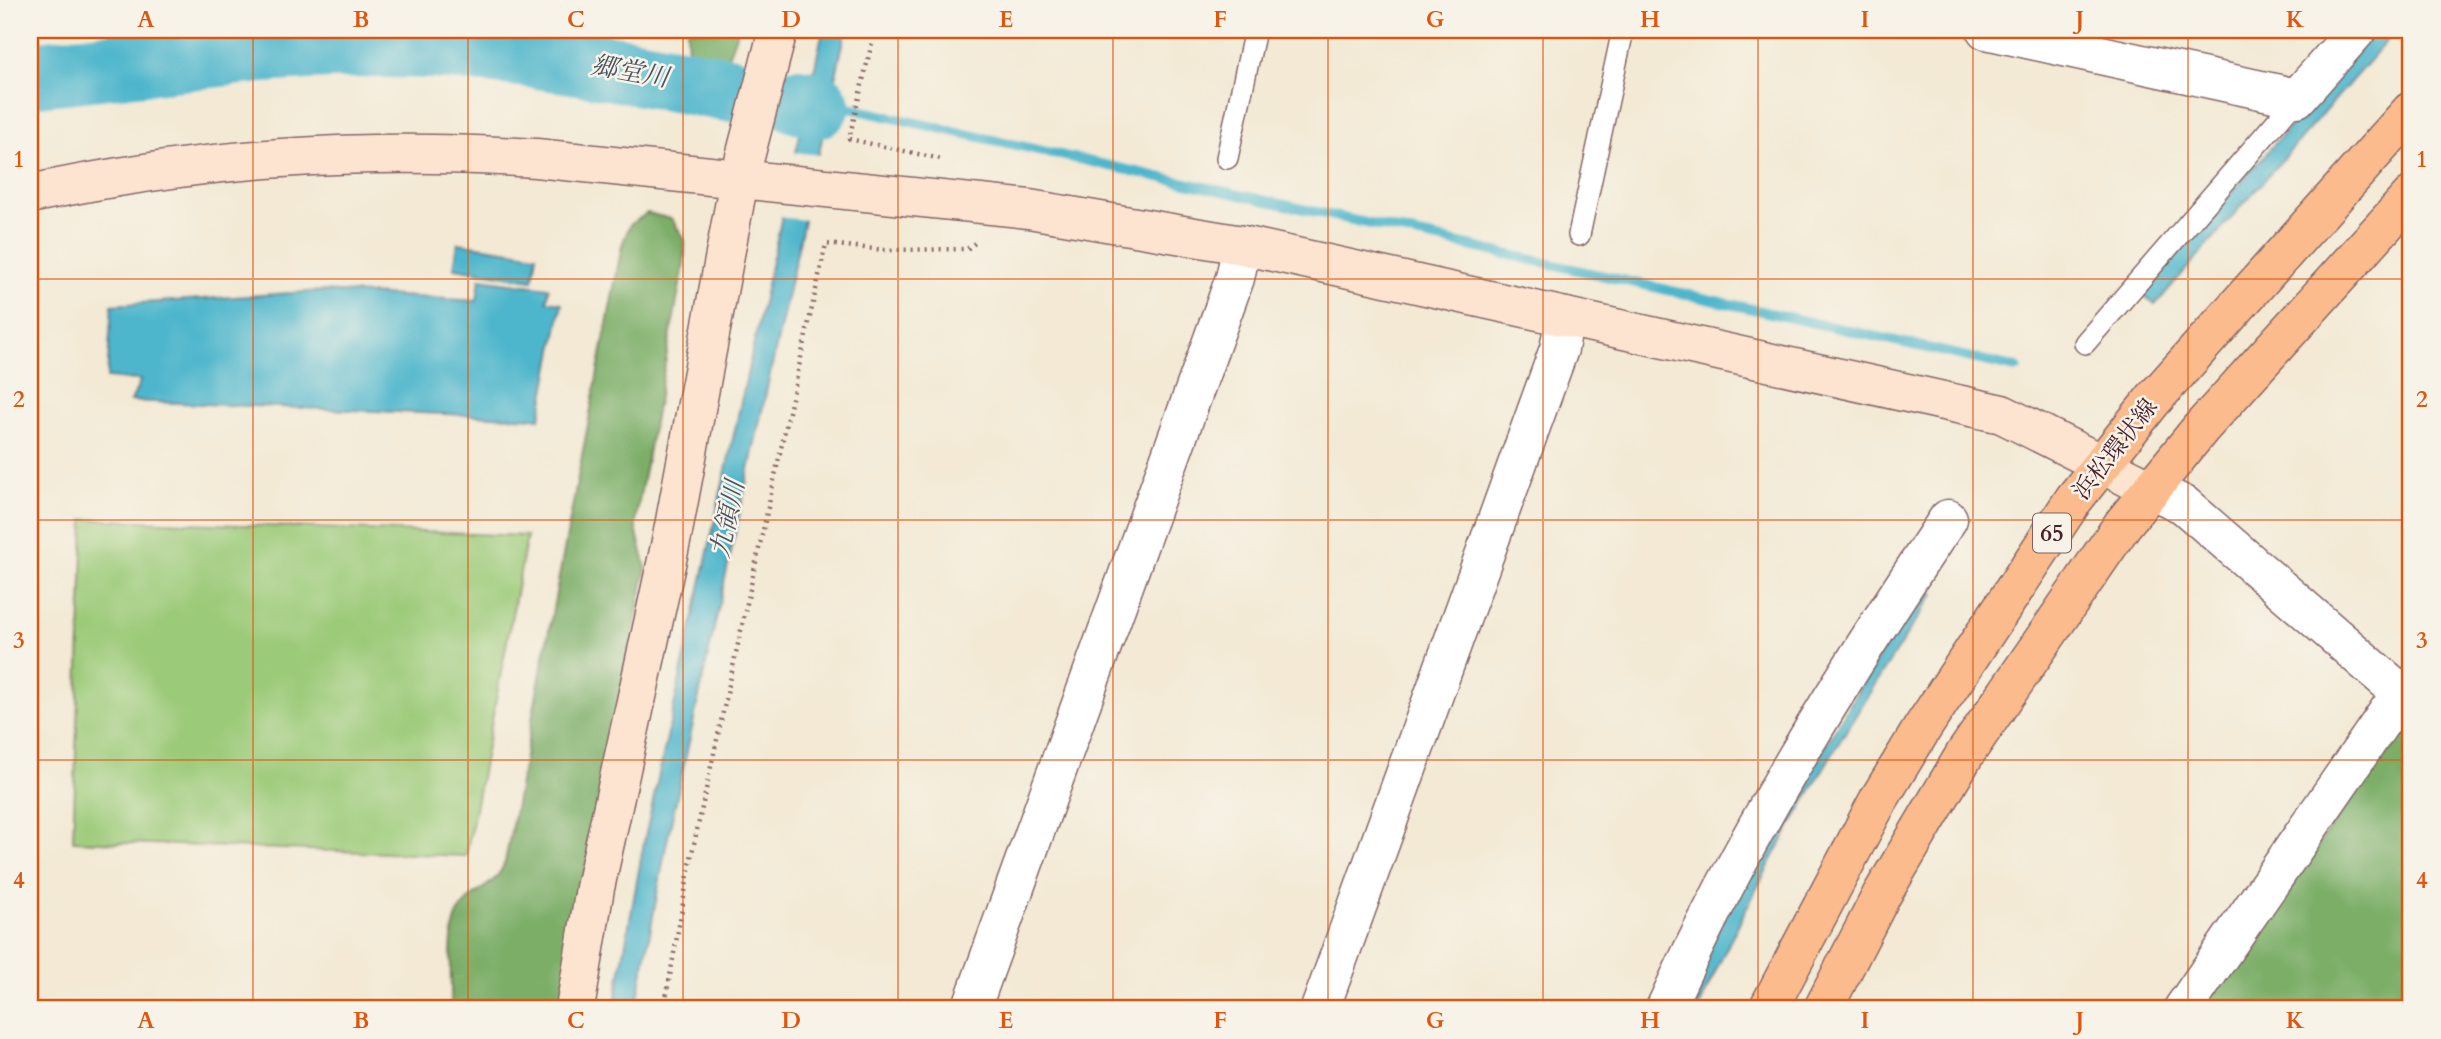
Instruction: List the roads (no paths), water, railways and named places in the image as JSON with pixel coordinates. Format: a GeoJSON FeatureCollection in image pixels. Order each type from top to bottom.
{"type":"FeatureCollection","features":[{"type":"Feature","properties":{"kind":"main road","name":"浜松環状線"},"geometry":{"type":"LineString","coordinates":[[1768,1009],[1838,873],[1910,748],[2101,463],[2153,400],[2411,111]]}},
{"type":"Feature","properties":{"kind":"main road","name":"65"},"geometry":{"type":"LineString","coordinates":[[1823,1009],[1888,884],[1965,754],[2010,685],[2151,489],[2201,428],[2411,196]]}},
{"type":"Feature","properties":{"kind":"street"},"geometry":{"type":"LineString","coordinates":[[575,1009],[595,888],[754,181],[778,30]]}},
{"type":"Feature","properties":{"kind":"street"},"geometry":{"type":"LineString","coordinates":[[1988,30],[2297,98],[2357,30]]}},
{"type":"Feature","properties":{"kind":"street"},"geometry":{"type":"LineString","coordinates":[[30,194],[156,170],[232,160],[384,152],[536,158],[898,196],[1102,220],[1242,245],[2002,414],[2184,505],[2406,690],[2183,1009]]}},
{"type":"Feature","properties":{"kind":"street"},"geometry":{"type":"LineString","coordinates":[[971,1009],[1235,278],[1242,245]]}},
{"type":"Feature","properties":{"kind":"street"},"geometry":{"type":"LineString","coordinates":[[1320,1009],[1559,349],[1565,317]]}},
{"type":"Feature","properties":{"kind":"street"},"geometry":{"type":"LineString","coordinates":[[1665,1009],[1715,904],[1798,752],[1948,519]]}},
{"type":"Feature","properties":{"kind":"lane"},"geometry":{"type":"LineString","coordinates":[[1227,158],[1255,30]]}},
{"type":"Feature","properties":{"kind":"lane"},"geometry":{"type":"LineString","coordinates":[[1578,235],[1623,30]]}},
{"type":"Feature","properties":{"kind":"lane"},"geometry":{"type":"LineString","coordinates":[[2085,343],[2297,98]]}},
{"type":"Feature","properties":{"kind":"water","name":"九領川"},"geometry":{"type":"Polygon","coordinates":[[[823,30],[846,30],[666,846],[636,1009],[614,1009],[644,842],[823,30]]]}},
{"type":"Feature","properties":{"kind":"water"},"geometry":{"type":"Polygon","coordinates":[[[2375,30],[2396,30],[2155,305],[2142,294],[2375,30]]]}},
{"type":"Feature","properties":{"kind":"water"},"geometry":{"type":"Polygon","coordinates":[[[458,243],[537,255],[533,280],[454,268],[458,243]]]}},
{"type":"Feature","properties":{"kind":"water"},"geometry":{"type":"Polygon","coordinates":[[[480,279],[549,288],[547,301],[562,303],[540,418],[131,401],[141,380],[107,378],[112,305],[322,291],[477,301],[480,279]]]}},
{"type":"Feature","properties":{"kind":"water"},"geometry":{"type":"Polygon","coordinates":[[[1921,585],[1934,594],[1837,745],[1807,797],[1750,902],[1698,1009],[1679,1009],[1727,911],[1921,585]]]}},
{"type":"Feature","properties":{"kind":"waterway","name":"郷堂川"},"geometry":{"type":"LineString","coordinates":[[30,75],[239,52],[344,45],[396,45],[519,54],[728,89]]}},
{"type":"Feature","properties":{"kind":"waterway","name":"郷堂川"},"geometry":{"type":"LineString","coordinates":[[798,101],[817,105]]}},
{"type":"Feature","properties":{"kind":"waterway"},"geometry":{"type":"LineString","coordinates":[[818,101],[2017,368]]}}]}
